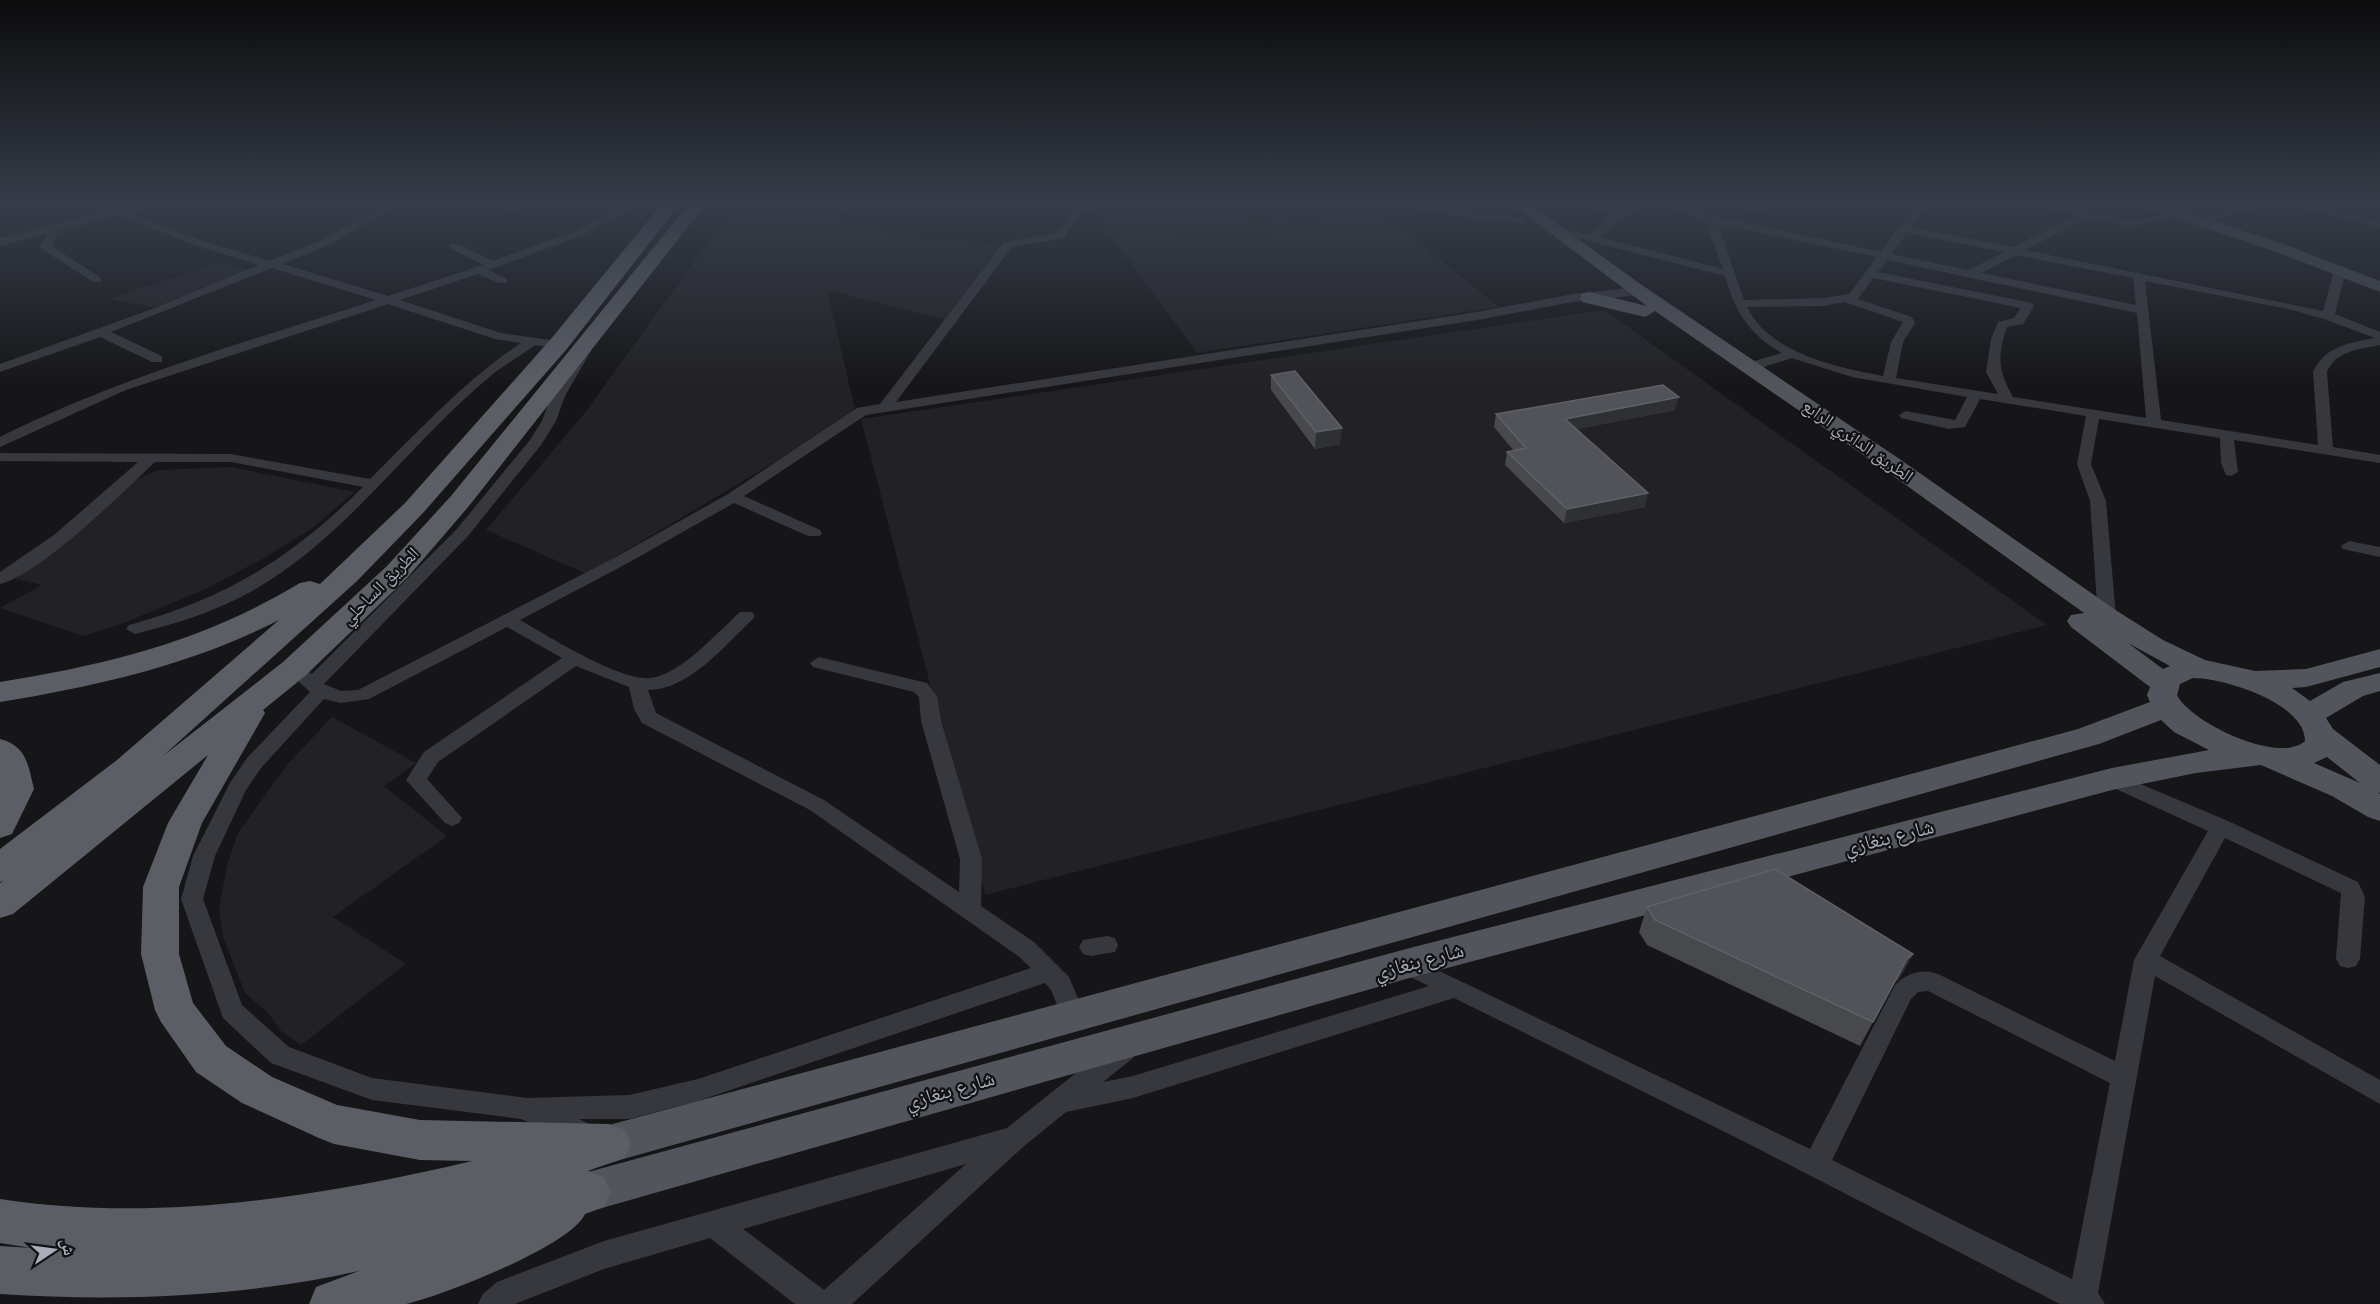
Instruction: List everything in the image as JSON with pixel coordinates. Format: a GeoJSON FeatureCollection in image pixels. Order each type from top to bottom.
{"type":"FeatureCollection","features":[{"type":"Feature","properties":{"kind":"highway","name":"الطريق الساحلي"},"geometry":{"type":"LineString","coordinates":[[0,868],[129,768],[347,575],[414,508],[558,344],[621,266]]}},
{"type":"Feature","properties":{"kind":"highway","name":"الطريق الساحلي"},"geometry":{"type":"LineString","coordinates":[[0,904],[256,700],[309,681],[397,572],[444,519],[558,344],[636,266]]}},
{"type":"Feature","properties":{"kind":"highway"},"geometry":{"type":"LineString","coordinates":[[0,692],[137,667],[202,645],[275,612],[341,568],[414,508]]}},
{"type":"Feature","properties":{"kind":"highway"},"geometry":{"type":"LineString","coordinates":[[256,700],[185,823],[161,887],[160,954],[175,1010],[211,1059],[257,1090],[334,1124],[420,1140],[609,1144]]}},
{"type":"Feature","properties":{"kind":"highway"},"geometry":{"type":"LineString","coordinates":[[0,750],[9,756],[17,789],[0,825]]}},
{"type":"Feature","properties":{"kind":"highway"},"geometry":{"type":"LineString","coordinates":[[0,1221],[82,1231],[165,1229],[262,1221],[400,1198],[518,1172],[609,1144]]}},
{"type":"Feature","properties":{"kind":"highway"},"geometry":{"type":"LineString","coordinates":[[0,1270],[69,1275],[179,1272],[308,1258],[450,1227],[588,1192]]}},
{"type":"Feature","properties":{"kind":"highway"},"geometry":{"type":"LineString","coordinates":[[333,1304],[480,1255],[525,1232],[588,1192]]}},
{"type":"Feature","properties":{"kind":"main road","name":"الطريق الدائري الرابع"},"geometry":{"type":"LineString","coordinates":[[1564,266],[1584,291],[1630,294],[1749,367],[2107,617],[2153,646],[2200,669]]}},
{"type":"Feature","properties":{"kind":"main road","name":"الطريق الدائري الرابع"},"geometry":{"type":"LineString","coordinates":[[1597,266],[1630,294],[2062,608],[2165,695],[2190,727],[2206,737],[2343,788],[2380,809]]}},
{"type":"Feature","properties":{"kind":"main road"},"geometry":{"type":"LineString","coordinates":[[2326,266],[2380,287]]}},
{"type":"Feature","properties":{"kind":"main road"},"geometry":{"type":"LineString","coordinates":[[2342,266],[2380,280]]}},
{"type":"Feature","properties":{"kind":"main road"},"geometry":{"type":"LineString","coordinates":[[1584,291],[1630,294]]}},
{"type":"Feature","properties":{"kind":"main road"},"geometry":{"type":"LineString","coordinates":[[2200,669],[2251,679],[2277,681],[2306,678],[2380,658]]}},
{"type":"Feature","properties":{"kind":"main road","name":"شارع بنغازي"},"geometry":{"type":"LineString","coordinates":[[609,1144],[2088,737],[2165,695],[2172,674],[2200,669]]}},
{"type":"Feature","properties":{"kind":"main road"},"geometry":{"type":"LineString","coordinates":[[2251,679],[2284,695],[2380,782]]}},
{"type":"Feature","properties":{"kind":"main road"},"geometry":{"type":"LineString","coordinates":[[2315,725],[2353,689],[2380,682]]}},
{"type":"Feature","properties":{"kind":"main road","name":"شارع بنغازي"},"geometry":{"type":"LineString","coordinates":[[588,1192],[1324,986],[2112,779],[2196,762],[2303,756],[2313,752],[2319,744],[2315,725]]}},
{"type":"Feature","properties":{"kind":"main road"},"geometry":{"type":"LineString","coordinates":[[1306,951],[1324,986]]}},
{"type":"Feature","properties":{"kind":"street"},"geometry":{"type":"LineString","coordinates":[[75,266],[97,280]]}},
{"type":"Feature","properties":{"kind":"street"},"geometry":{"type":"LineString","coordinates":[[0,369],[102,333],[265,266]]}},
{"type":"Feature","properties":{"kind":"street"},"geometry":{"type":"LineString","coordinates":[[277,266],[300,271],[499,336],[558,344]]}},
{"type":"Feature","properties":{"kind":"street"},"geometry":{"type":"LineString","coordinates":[[0,443],[53,416],[122,387],[490,266]]}},
{"type":"Feature","properties":{"kind":"street"},"geometry":{"type":"LineString","coordinates":[[886,406],[925,349],[956,314],[992,266]]}},
{"type":"Feature","properties":{"kind":"street"},"geometry":{"type":"LineString","coordinates":[[1700,266],[1730,274]]}},
{"type":"Feature","properties":{"kind":"street"},"geometry":{"type":"LineString","coordinates":[[1727,266],[1741,304],[1758,330],[1794,353],[1844,371],[1889,381],[2380,459]]}},
{"type":"Feature","properties":{"kind":"street"},"geometry":{"type":"LineString","coordinates":[[1741,304],[1823,302],[1847,299],[1852,297],[1876,266]]}},
{"type":"Feature","properties":{"kind":"street"},"geometry":{"type":"LineString","coordinates":[[1924,266],[2141,310]]}},
{"type":"Feature","properties":{"kind":"street"},"geometry":{"type":"LineString","coordinates":[[1969,275],[1988,266]]}},
{"type":"Feature","properties":{"kind":"street"},"geometry":{"type":"LineString","coordinates":[[2090,266],[2238,295],[2328,316],[2380,336]]}},
{"type":"Feature","properties":{"kind":"street"},"geometry":{"type":"LineString","coordinates":[[479,270],[503,281]]}},
{"type":"Feature","properties":{"kind":"street"},"geometry":{"type":"LineString","coordinates":[[2328,316],[2340,271]]}},
{"type":"Feature","properties":{"kind":"street"},"geometry":{"type":"LineString","coordinates":[[1871,274],[2028,306],[2019,321],[2002,325],[1997,339],[1994,372],[2007,399]]}},
{"type":"Feature","properties":{"kind":"street"},"geometry":{"type":"LineString","coordinates":[[2139,276],[2154,423]]}},
{"type":"Feature","properties":{"kind":"street"},"geometry":{"type":"LineString","coordinates":[[1049,972],[698,1090],[629,1107],[523,1108],[372,1089],[280,1055],[232,1011],[192,899],[204,855],[237,788],[309,681],[342,699],[362,694],[507,620],[734,497],[861,411],[1109,375],[1584,291]]}},
{"type":"Feature","properties":{"kind":"street"},"geometry":{"type":"LineString","coordinates":[[1847,299],[1908,320],[1909,323],[1894,352],[1889,381]]}},
{"type":"Feature","properties":{"kind":"street"},"geometry":{"type":"LineString","coordinates":[[102,333],[157,358]]}},
{"type":"Feature","properties":{"kind":"street"},"geometry":{"type":"LineString","coordinates":[[2326,450],[2320,372],[2323,362],[2336,353],[2380,342]]}},
{"type":"Feature","properties":{"kind":"street"},"geometry":{"type":"LineString","coordinates":[[135,629],[187,615],[251,584],[328,527],[491,369],[558,344]]}},
{"type":"Feature","properties":{"kind":"street"},"geometry":{"type":"LineString","coordinates":[[1749,367],[1794,353]]}},
{"type":"Feature","properties":{"kind":"street"},"geometry":{"type":"LineString","coordinates":[[0,355],[16,363]]}},
{"type":"Feature","properties":{"kind":"street"},"geometry":{"type":"LineString","coordinates":[[1906,415],[1948,425],[1960,424],[1975,395]]}},
{"type":"Feature","properties":{"kind":"street"},"geometry":{"type":"LineString","coordinates":[[2093,414],[2084,464],[2098,501],[2107,617]]}},
{"type":"Feature","properties":{"kind":"street"},"geometry":{"type":"LineString","coordinates":[[2227,435],[2228,463],[2231,472]]}},
{"type":"Feature","properties":{"kind":"street"},"geometry":{"type":"LineString","coordinates":[[0,457],[242,458],[372,484]]}},
{"type":"Feature","properties":{"kind":"street"},"geometry":{"type":"LineString","coordinates":[[0,579],[32,561],[72,531],[150,459]]}},
{"type":"Feature","properties":{"kind":"street"},"geometry":{"type":"LineString","coordinates":[[734,497],[814,533]]}},
{"type":"Feature","properties":{"kind":"street"},"geometry":{"type":"LineString","coordinates":[[2349,546],[2380,552]]}},
{"type":"Feature","properties":{"kind":"street"},"geometry":{"type":"LineString","coordinates":[[507,620],[575,658],[638,685],[652,685],[671,677],[710,648],[746,616]]}},
{"type":"Feature","properties":{"kind":"street"},"geometry":{"type":"LineString","coordinates":[[452,818],[416,780],[422,767],[431,757],[575,658]]}},
{"type":"Feature","properties":{"kind":"street"},"geometry":{"type":"LineString","coordinates":[[819,663],[920,687],[928,696],[931,721],[971,859],[970,910]]}},
{"type":"Feature","properties":{"kind":"street"},"geometry":{"type":"LineString","coordinates":[[638,685],[643,710],[649,718],[817,805],[1026,949],[1060,984],[1073,1015]]}},
{"type":"Feature","properties":{"kind":"street"},"geometry":{"type":"LineString","coordinates":[[2112,779],[2221,826],[2350,888],[2354,897],[2348,959]]}},
{"type":"Feature","properties":{"kind":"street"},"geometry":{"type":"LineString","coordinates":[[1406,964],[1816,1165],[2086,1302],[2146,960],[2221,826]]}},
{"type":"Feature","properties":{"kind":"street"},"geometry":{"type":"LineString","coordinates":[[2146,960],[2380,1093]]}},
{"type":"Feature","properties":{"kind":"street"},"geometry":{"type":"LineString","coordinates":[[1816,1165],[1903,992],[1912,983],[1930,981],[2124,1078]]}},
{"type":"Feature","properties":{"kind":"street"},"geometry":{"type":"LineString","coordinates":[[1059,1102],[1133,1087],[1456,988]]}},
{"type":"Feature","properties":{"kind":"street"},"geometry":{"type":"LineString","coordinates":[[830,1304],[1014,1138],[1140,1037]]}},
{"type":"Feature","properties":{"kind":"street"},"geometry":{"type":"LineString","coordinates":[[523,1108],[609,1144]]}},
{"type":"Feature","properties":{"kind":"street"},"geometry":{"type":"LineString","coordinates":[[493,1304],[507,1292],[604,1255],[1014,1138]]}},
{"type":"Feature","properties":{"kind":"street"},"geometry":{"type":"LineString","coordinates":[[713,1223],[818,1304]]}},
{"type":"Feature","properties":{"kind":"shaded area"},"geometry":{"type":"Polygon","coordinates":[[[210,266],[230,266],[245,270],[162,309],[109,299],[210,266]]]}},
{"type":"Feature","properties":{"kind":"shaded area"},"geometry":{"type":"Polygon","coordinates":[[[691,266],[985,266],[947,320],[827,290],[855,409],[800,447],[587,574],[486,530],[584,414],[691,266]]]}},
{"type":"Feature","properties":{"kind":"shaded area"},"geometry":{"type":"Polygon","coordinates":[[[1133,266],[1448,266],[1499,307],[1197,353],[1133,266]]]}},
{"type":"Feature","properties":{"kind":"shaded area"},"geometry":{"type":"Polygon","coordinates":[[[1604,310],[2047,625],[985,895],[861,419],[1604,310]]]}},
{"type":"Feature","properties":{"kind":"shaded area"},"geometry":{"type":"Polygon","coordinates":[[[231,467],[355,492],[311,529],[266,557],[206,589],[121,624],[83,636],[0,608],[42,585],[15,579],[61,547],[128,483],[158,470],[231,467]]]}},
{"type":"Feature","properties":{"kind":"shaded area"},"geometry":{"type":"Polygon","coordinates":[[[332,717],[416,763],[384,786],[447,836],[333,917],[406,964],[301,1045],[281,1031],[268,1013],[245,993],[223,937],[219,908],[227,866],[238,833],[287,765],[332,717]]]}},
{"type":"Feature","properties":{"kind":"building"},"geometry":{"type":"Polygon","coordinates":[[[1295,371],[1342,428],[1316,432],[1271,375],[1295,371]]]}},
{"type":"Feature","properties":{"kind":"building"},"geometry":{"type":"Polygon","coordinates":[[[1663,385],[1679,397],[1565,419],[1648,493],[1567,509],[1507,452],[1526,448],[1496,414],[1663,385]]]}},
{"type":"Feature","properties":{"kind":"building"},"geometry":{"type":"Polygon","coordinates":[[[1775,869],[1913,954],[1907,959],[1873,1022],[1655,920],[1647,907],[1775,869]]]}}]}
